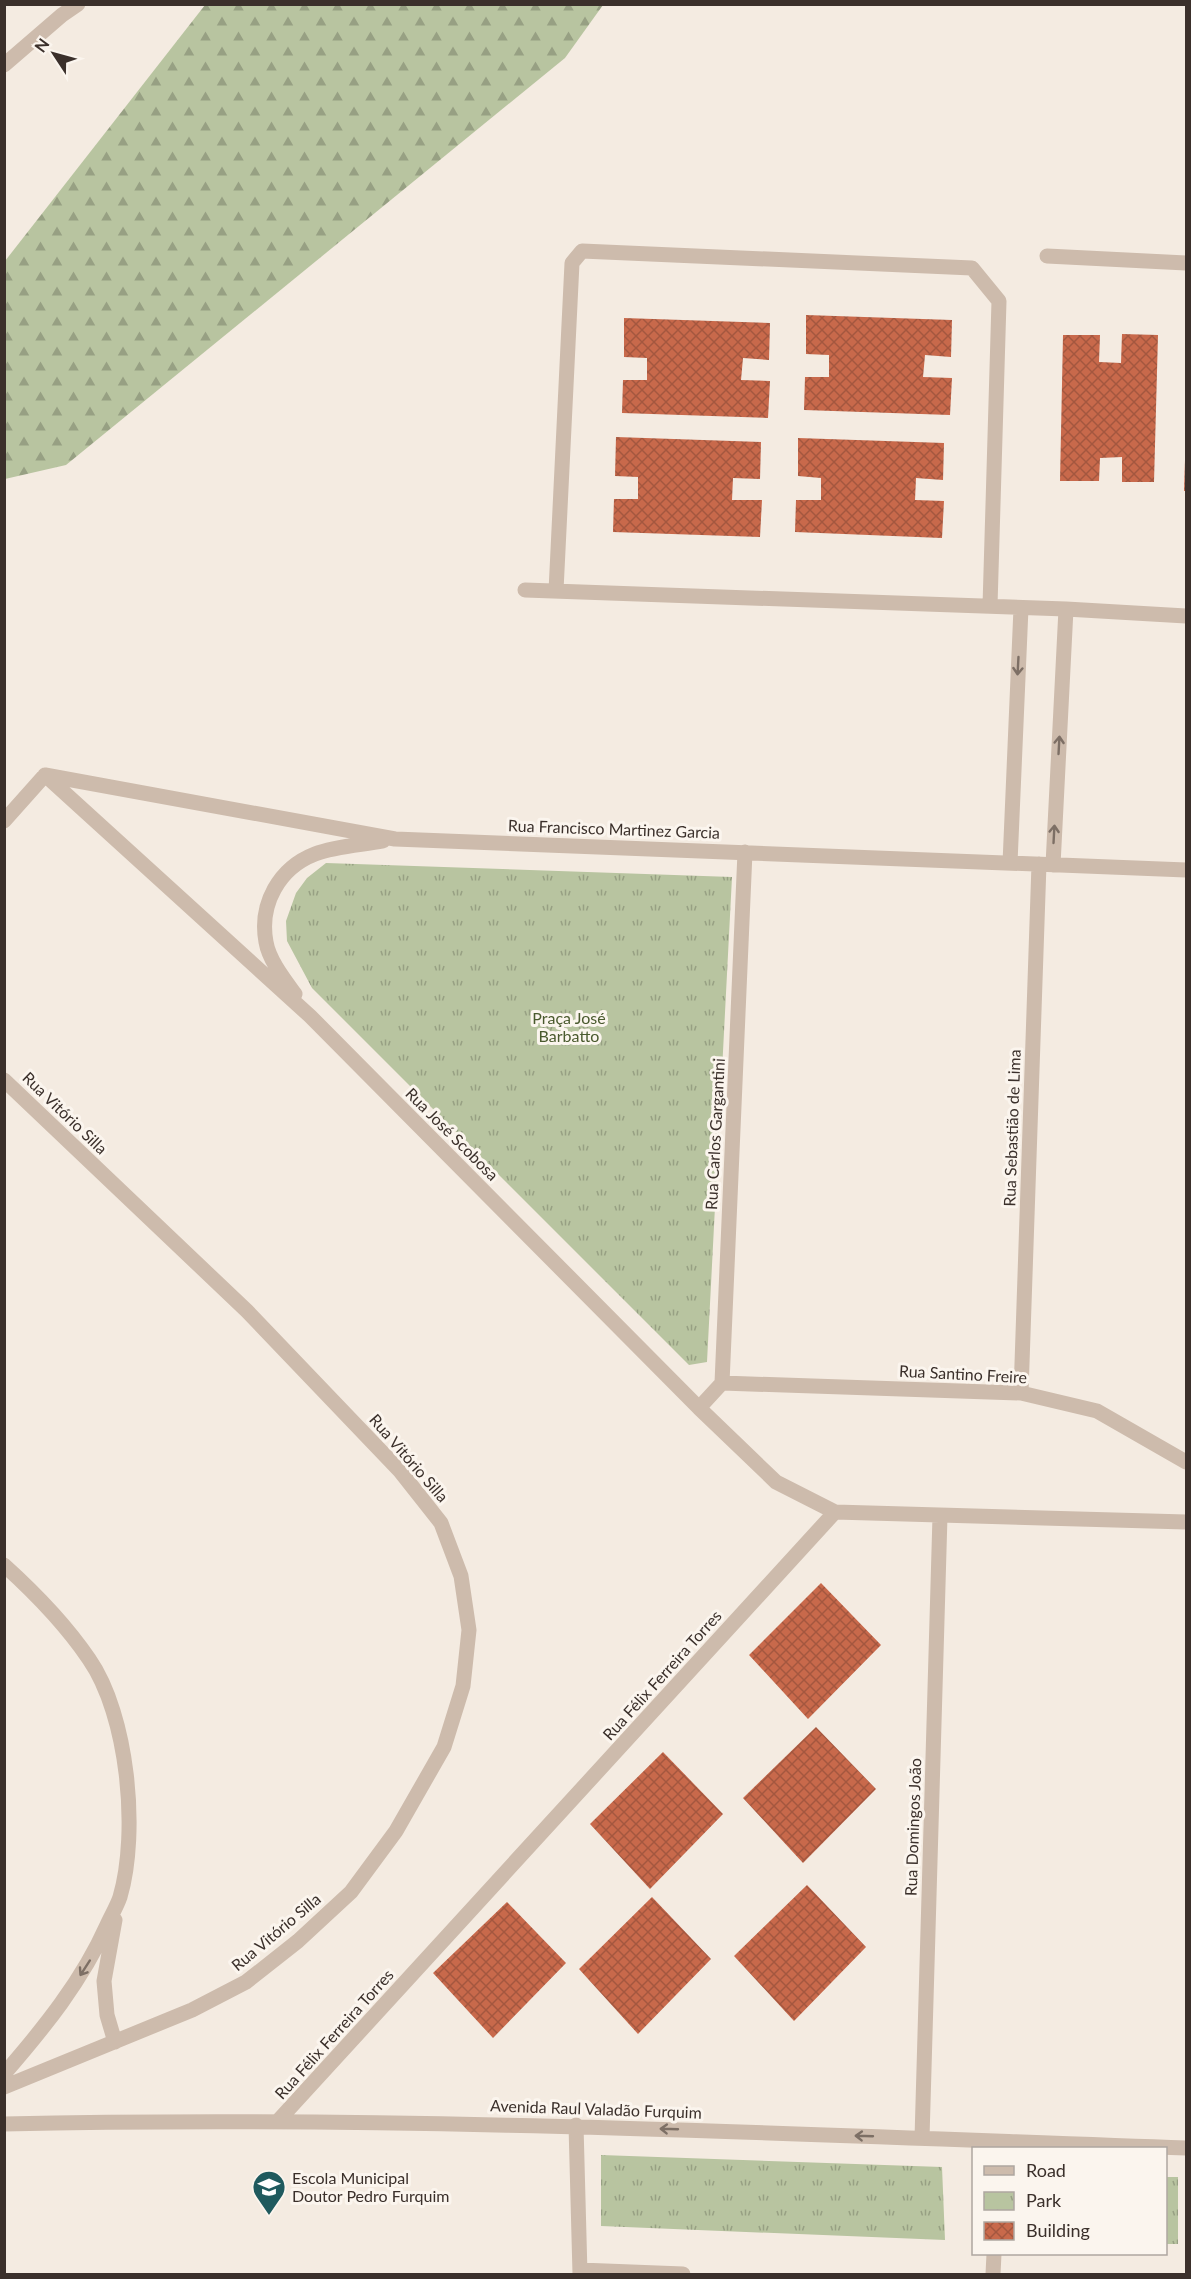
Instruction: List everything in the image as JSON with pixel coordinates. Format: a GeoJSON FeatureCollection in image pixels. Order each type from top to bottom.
{"type":"FeatureCollection","features":[{"type":"Feature","properties":{"kind":"street"},"geometry":{"type":"LineString","coordinates":[[4,65],[78,4]]}},
{"type":"Feature","properties":{"kind":"street"},"geometry":{"type":"LineString","coordinates":[[556,591],[572,263],[582,251],[972,268],[999,301],[990,606]]}},
{"type":"Feature","properties":{"kind":"street"},"geometry":{"type":"LineString","coordinates":[[1047,256],[1186,263]]}},
{"type":"Feature","properties":{"kind":"street"},"geometry":{"type":"LineString","coordinates":[[525,590],[990,606],[1186,616]]}},
{"type":"Feature","properties":{"kind":"street"},"geometry":{"type":"LineString","coordinates":[[1010,863],[1021,608]]}},
{"type":"Feature","properties":{"kind":"street","name":"Rua Sebastião de Lima"},"geometry":{"type":"LineString","coordinates":[[1021,1393],[1046,864],[1066,609]]}},
{"type":"Feature","properties":{"kind":"street"},"geometry":{"type":"LineString","coordinates":[[4,821],[45,775]]}},
{"type":"Feature","properties":{"kind":"street","name":"Rua Francisco Martinez Garcia"},"geometry":{"type":"LineString","coordinates":[[45,775],[395,838],[1186,870]]}},
{"type":"Feature","properties":{"kind":"street","name":"Rua José Scobosa"},"geometry":{"type":"LineString","coordinates":[[45,775],[310,1016],[699,1408],[776,1482],[835,1512]]}},
{"type":"Feature","properties":{"kind":"street"},"geometry":{"type":"LineString","coordinates":[[310,1016],[280,973],[266,944],[264,915],[273,890],[291,866],[316,853],[395,838]]}},
{"type":"Feature","properties":{"kind":"street","name":"Rua Carlos Gargantini"},"geometry":{"type":"LineString","coordinates":[[722,1383],[746,852]]}},
{"type":"Feature","properties":{"kind":"street","name":"Rua Vitório Silla"},"geometry":{"type":"LineString","coordinates":[[4,1080],[247,1311],[400,1471],[441,1522],[461,1576],[469,1630],[463,1686],[444,1747],[396,1831],[351,1892],[298,1941],[246,1982],[192,2010],[4,2087]]}},
{"type":"Feature","properties":{"kind":"street"},"geometry":{"type":"LineString","coordinates":[[699,1408],[722,1383]]}},
{"type":"Feature","properties":{"kind":"street","name":"Rua Santino Freire"},"geometry":{"type":"LineString","coordinates":[[722,1383],[1021,1393],[1096,1411],[1186,1462]]}},
{"type":"Feature","properties":{"kind":"street"},"geometry":{"type":"LineString","coordinates":[[835,1512],[1186,1522]]}},
{"type":"Feature","properties":{"kind":"street","name":"Rua Félix Ferreira Torres"},"geometry":{"type":"LineString","coordinates":[[278,2122],[835,1512]]}},
{"type":"Feature","properties":{"kind":"street","name":"Rua Domingos João"},"geometry":{"type":"LineString","coordinates":[[922,2139],[940,1516]]}},
{"type":"Feature","properties":{"kind":"street"},"geometry":{"type":"LineString","coordinates":[[4,1565],[55,1616],[90,1660],[111,1701],[121,1743],[128,1790],[129,1841],[104,1981],[107,2015],[115,2042]]}},
{"type":"Feature","properties":{"kind":"street"},"geometry":{"type":"LineString","coordinates":[[4,2074],[64,2001],[93,1956],[120,1897]]}},
{"type":"Feature","properties":{"kind":"street","name":"Avenida Raul Valadão Furquim"},"geometry":{"type":"LineString","coordinates":[[4,2124],[278,2122],[576,2126],[922,2139],[998,2145],[1123,2147]]}},
{"type":"Feature","properties":{"kind":"street"},"geometry":{"type":"LineString","coordinates":[[576,2126],[580,2272],[683,2274]]}},
{"type":"Feature","properties":{"kind":"street","name":"Avenida Raul Valadão Furquim"},"geometry":{"type":"LineString","coordinates":[[1167,2148],[1186,2148]]}},
{"type":"Feature","properties":{"kind":"street"},"geometry":{"type":"LineString","coordinates":[[993,2274],[994,2255]]}},
{"type":"Feature","properties":{"kind":"green space"},"geometry":{"type":"Polygon","coordinates":[[[205,5],[603,5],[565,58],[66,465],[5,479],[5,261],[205,5]]]}},
{"type":"Feature","properties":{"kind":"green space","name":"Praça José Barbatto"},"geometry":{"type":"Polygon","coordinates":[[[326,863],[732,877],[707,1362],[689,1365],[312,988],[287,941],[286,921],[296,893],[307,878],[326,863]]]}},
{"type":"Feature","properties":{"kind":"green space"},"geometry":{"type":"Polygon","coordinates":[[[601,2155],[942,2167],[945,2240],[601,2226],[601,2155]]]}},
{"type":"Feature","properties":{"kind":"green space"},"geometry":{"type":"Polygon","coordinates":[[[1167,2177],[1178,2177],[1178,2244],[1167,2244],[1167,2177]]]}},
{"type":"Feature","properties":{"kind":"building"},"geometry":{"type":"Polygon","coordinates":[[[806,315],[952,320],[951,357],[925,355],[923,377],[952,378],[950,415],[804,410],[805,377],[829,377],[829,355],[806,354],[806,315]]]}},
{"type":"Feature","properties":{"kind":"building"},"geometry":{"type":"Polygon","coordinates":[[[624,318],[770,323],[769,360],[743,358],[741,380],[770,381],[768,418],[622,413],[623,380],[647,380],[647,358],[624,357],[624,318]]]}},
{"type":"Feature","properties":{"kind":"building"},"geometry":{"type":"Polygon","coordinates":[[[1122,334],[1158,335],[1154,482],[1122,482],[1122,457],[1100,458],[1099,481],[1060,481],[1063,335],[1100,335],[1099,362],[1121,363],[1122,334]]]}},
{"type":"Feature","properties":{"kind":"building"},"geometry":{"type":"Polygon","coordinates":[[[616,437],[761,442],[760,479],[733,478],[732,500],[762,500],[760,537],[613,532],[614,499],[638,499],[638,477],[615,476],[616,437]]]}},
{"type":"Feature","properties":{"kind":"building"},"geometry":{"type":"Polygon","coordinates":[[[798,438],[944,443],[943,480],[916,478],[915,500],[944,501],[942,538],[795,532],[796,500],[821,500],[821,478],[798,476],[798,438]]]}},
{"type":"Feature","properties":{"kind":"building"},"geometry":{"type":"Polygon","coordinates":[[[1185,460],[1186,491],[1184,491],[1185,460]]]}},
{"type":"Feature","properties":{"kind":"building"},"geometry":{"type":"Polygon","coordinates":[[[821,1583],[881,1645],[808,1719],[749,1655],[821,1583]]]}},
{"type":"Feature","properties":{"kind":"building"},"geometry":{"type":"Polygon","coordinates":[[[816,1727],[876,1789],[803,1863],[743,1798],[816,1727]]]}},
{"type":"Feature","properties":{"kind":"building"},"geometry":{"type":"Polygon","coordinates":[[[663,1752],[723,1814],[650,1889],[590,1824],[663,1752]]]}},
{"type":"Feature","properties":{"kind":"building"},"geometry":{"type":"Polygon","coordinates":[[[807,1885],[866,1947],[794,2021],[734,1956],[807,1885]]]}},
{"type":"Feature","properties":{"kind":"building"},"geometry":{"type":"Polygon","coordinates":[[[652,1897],[711,1959],[638,2034],[579,1969],[652,1897]]]}},
{"type":"Feature","properties":{"kind":"building"},"geometry":{"type":"Polygon","coordinates":[[[507,1902],[566,1963],[493,2038],[433,1973],[507,1902]]]}},
{"type":"Feature","properties":{"kind":"place","name":"Escola Municipal Doutor Pedro Furquim"},"geometry":{"type":"Point","coordinates":[269,2216]}}]}
